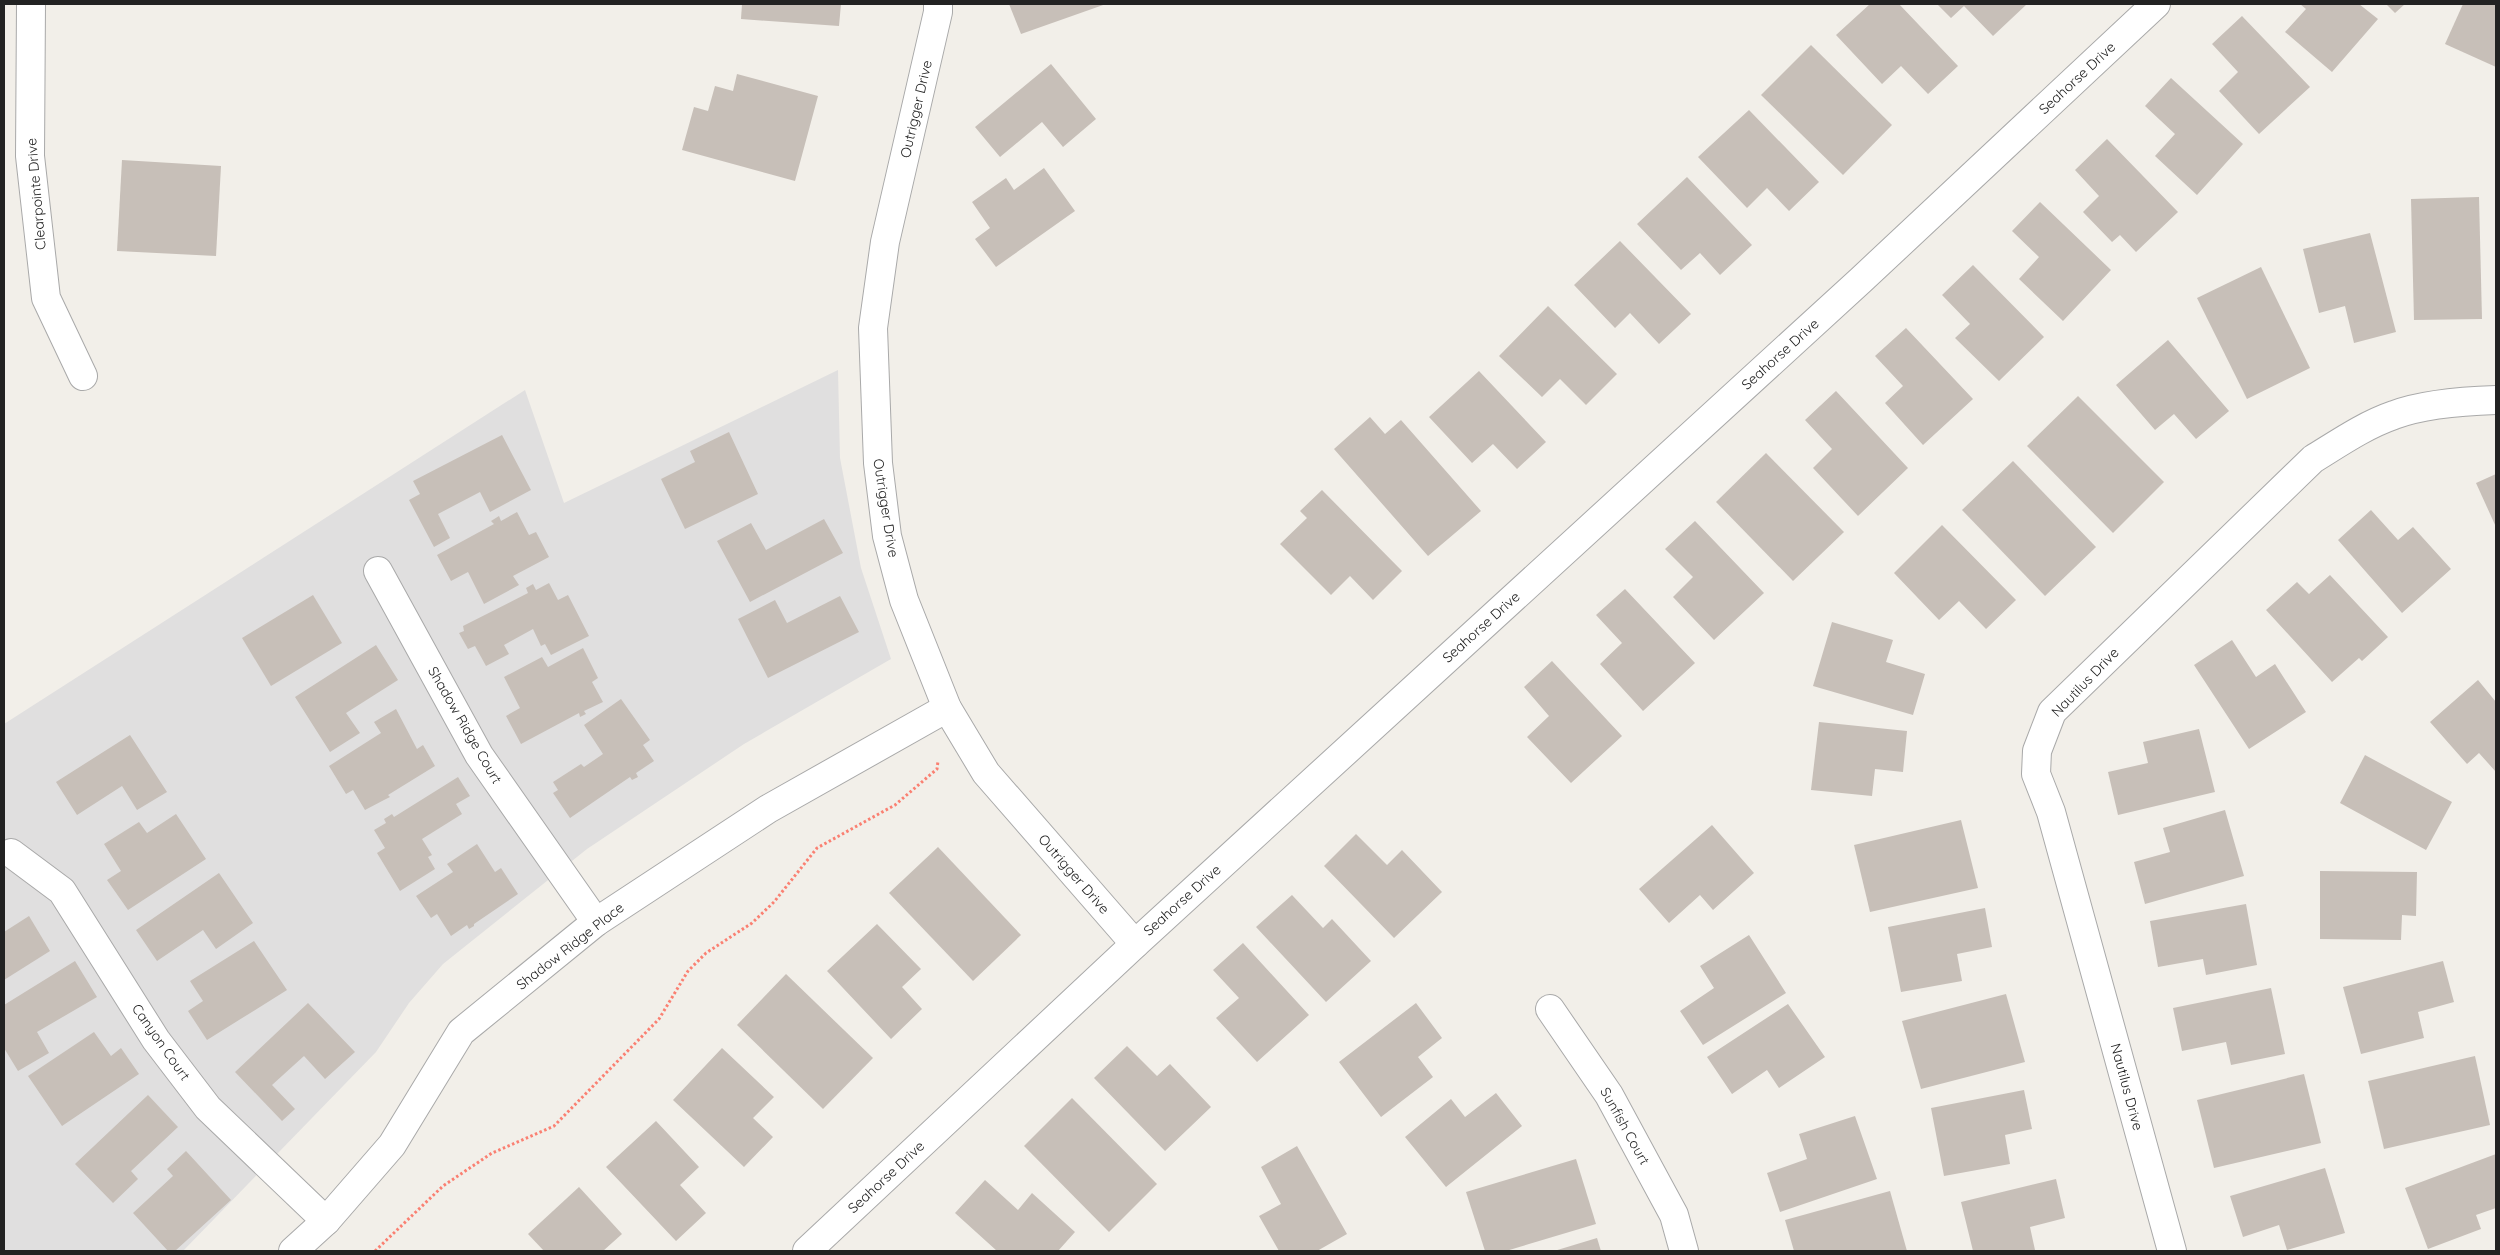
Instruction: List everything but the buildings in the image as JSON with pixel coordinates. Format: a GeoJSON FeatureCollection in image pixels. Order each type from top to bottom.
{"type":"FeatureCollection","features":[{"type":"Feature","properties":{"kind":"street","name":"Clearpointe Drive"},"geometry":{"type":"LineString","coordinates":[[31,4],[30,156],[46,298],[83,376]]}},
{"type":"Feature","properties":{"kind":"street","name":"Outrigger Drive"},"geometry":{"type":"LineString","coordinates":[[938,4],[885,242],[874,328],[878,463],[887,536],[904,600],[947,708],[986,773],[1135,944]]}},
{"type":"Feature","properties":{"kind":"street","name":"Seahorse Drive"},"geometry":{"type":"LineString","coordinates":[[807,1251],[1135,944],[1854,287],[2156,4]]}},
{"type":"Feature","properties":{"kind":"street","name":"Nautilus Drive"},"geometry":{"type":"LineString","coordinates":[[2172,1251],[2051,812],[2036,774],[2037,751],[2040,743],[2052,712],[2313,459],[2356,432],[2395,414],[2463,401],[2496,400]]}},
{"type":"Feature","properties":{"kind":"street","name":"Shadow Ridge Court"},"geometry":{"type":"LineString","coordinates":[[378,571],[479,755],[596,922]]}},
{"type":"Feature","properties":{"kind":"street","name":"Shadow Ridge Place"},"geometry":{"type":"LineString","coordinates":[[293,1251],[326,1222],[392,1144],[460,1032],[596,922],[768,809],[947,708]]}},
{"type":"Feature","properties":{"kind":"street","name":"Canyon Court"},"geometry":{"type":"LineString","coordinates":[[11,853],[62,891],[156,1040],[208,1108],[326,1222]]}},
{"type":"Feature","properties":{"kind":"street","name":"Sunfish Court"},"geometry":{"type":"LineString","coordinates":[[1550,1009],[1608,1094],[1674,1215],[1684,1251]]}},
{"type":"Feature","properties":{"kind":"path"},"geometry":{"type":"LineString","coordinates":[[376,1251],[442,1186],[492,1153],[554,1126],[659,1019],[688,970],[706,953],[752,923],[774,902],[817,848],[895,805],[937,768],[947,708]]}},
{"type":"Feature","properties":{"kind":"shaded area"},"geometry":{"type":"Polygon","coordinates":[[[838,370],[840,458],[861,568],[891,659],[744,744],[587,849],[443,964],[409,1003],[376,1052],[183,1251],[4,1251],[4,724],[525,390],[564,503],[838,370]]]}}]}
